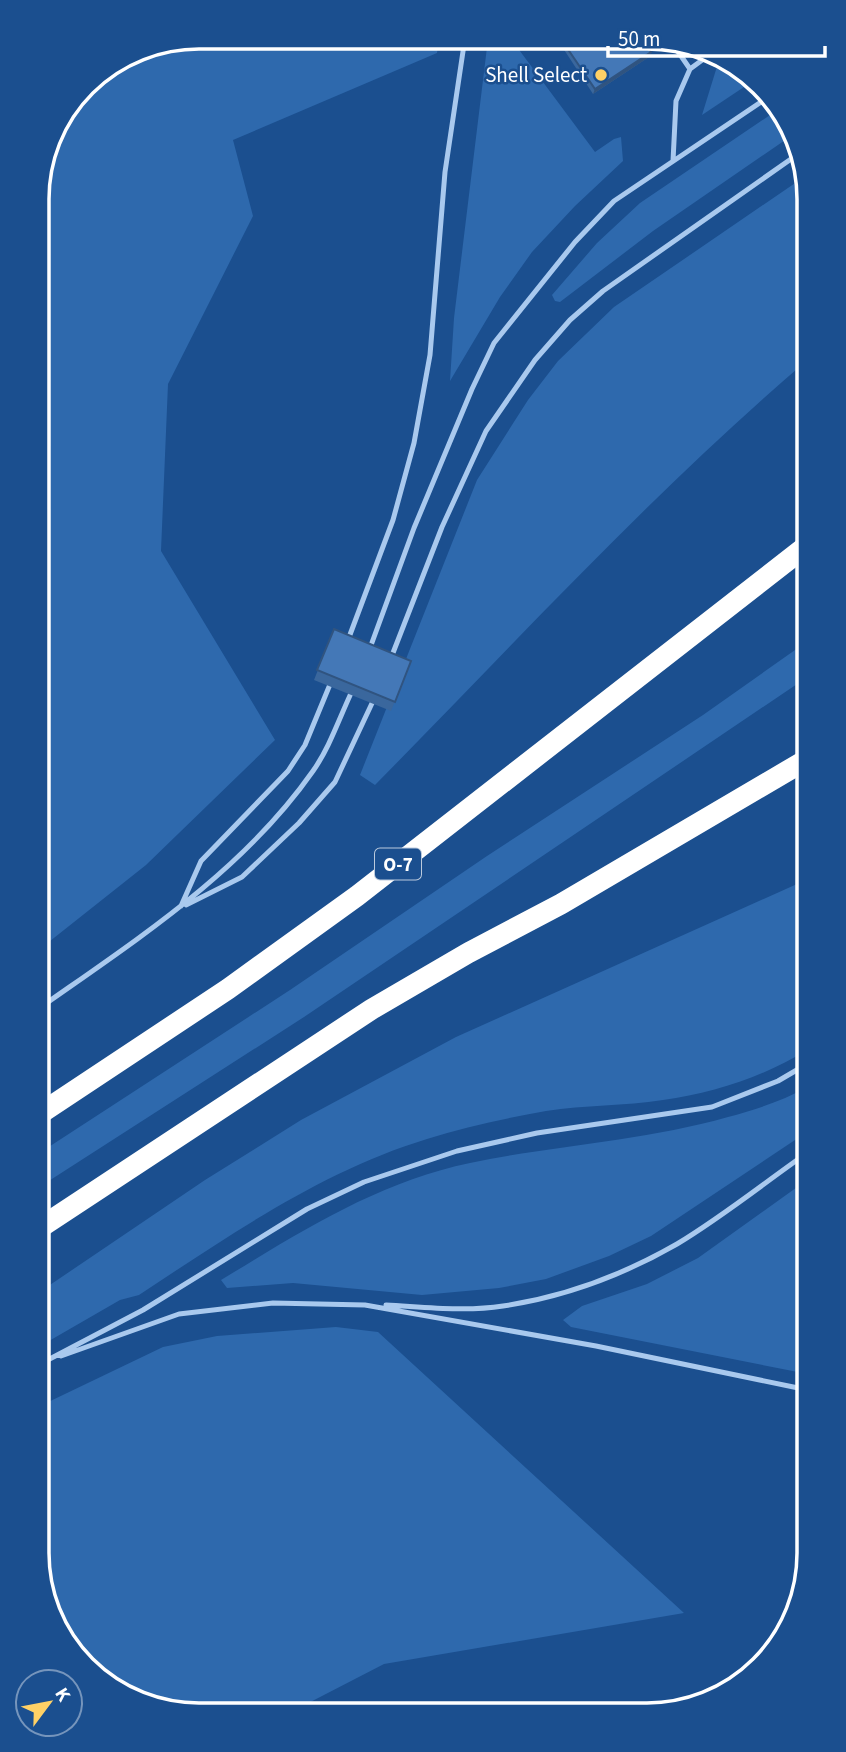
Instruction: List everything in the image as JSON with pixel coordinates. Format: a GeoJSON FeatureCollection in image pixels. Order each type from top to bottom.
{"type":"FeatureCollection","features":[{"type":"Feature","properties":{"kind":"highway","name":"O-7"},"geometry":{"type":"LineString","coordinates":[[49,1108],[228,989],[358,895],[797,553]]}},
{"type":"Feature","properties":{"kind":"highway"},"geometry":{"type":"LineString","coordinates":[[49,1222],[372,1009],[468,953],[561,904],[797,765]]}},
{"type":"Feature","properties":{"kind":"lane"},"geometry":{"type":"LineString","coordinates":[[344,651],[393,520],[414,443],[430,355],[444,172],[463,49]]}},
{"type":"Feature","properties":{"kind":"lane"},"geometry":{"type":"LineString","coordinates":[[679,53],[691,69]]}},
{"type":"Feature","properties":{"kind":"lane"},"geometry":{"type":"LineString","coordinates":[[673,161],[676,101],[691,69],[703,60]]}},
{"type":"Feature","properties":{"kind":"lane"},"geometry":{"type":"LineString","coordinates":[[365,661],[414,528],[472,388],[494,344],[575,243],[614,201],[761,102]]}},
{"type":"Feature","properties":{"kind":"lane"},"geometry":{"type":"LineString","coordinates":[[390,661],[442,527],[486,431],[535,360],[570,320],[603,291],[792,159]]}},
{"type":"Feature","properties":{"kind":"lane"},"geometry":{"type":"LineString","coordinates":[[180,908],[201,861],[268,794],[300,754],[334,675]]}},
{"type":"Feature","properties":{"kind":"lane"},"geometry":{"type":"LineString","coordinates":[[49,1001],[180,908],[276,820],[315,768],[355,685]]}},
{"type":"Feature","properties":{"kind":"lane"},"geometry":{"type":"LineString","coordinates":[[180,908],[242,877],[299,823],[335,782],[375,697]]}},
{"type":"Feature","properties":{"kind":"lane"},"geometry":{"type":"LineString","coordinates":[[49,1359],[143,1310],[307,1209],[364,1182],[457,1152],[537,1133],[712,1107],[778,1081],[797,1070]]}},
{"type":"Feature","properties":{"kind":"lane"},"geometry":{"type":"LineString","coordinates":[[49,1360],[179,1314],[272,1303],[500,1307],[555,1297],[628,1269],[678,1243],[797,1160]]}},
{"type":"Feature","properties":{"kind":"lane"},"geometry":{"type":"LineString","coordinates":[[366,1305],[596,1346],[797,1388]]}},
{"type":"Feature","properties":{"kind":"shaded area"},"geometry":{"type":"Polygon","coordinates":[[[199,49],[438,49],[437,53],[233,140],[253,216],[168,384],[161,551],[275,740],[146,865],[49,942],[49,189],[60,141],[80,108],[100,86],[132,64],[160,54],[199,49]]]}},
{"type":"Feature","properties":{"kind":"shaded area"},"geometry":{"type":"Polygon","coordinates":[[[487,49],[518,49],[595,152],[621,137],[623,161],[575,206],[532,252],[500,297],[450,381],[454,318],[487,49]]]}},
{"type":"Feature","properties":{"kind":"shaded area"},"geometry":{"type":"Polygon","coordinates":[[[717,66],[745,86],[702,115],[717,66]]]}},
{"type":"Feature","properties":{"kind":"shaded area"},"geometry":{"type":"Polygon","coordinates":[[[771,115],[785,140],[653,231],[560,302],[555,301],[552,295],[597,243],[640,203],[771,115]]]}},
{"type":"Feature","properties":{"kind":"shaded area"},"geometry":{"type":"Polygon","coordinates":[[[796,182],[797,369],[639,516],[375,785],[360,775],[477,480],[528,400],[558,361],[614,307],[796,182]]]}},
{"type":"Feature","properties":{"kind":"shaded area"},"geometry":{"type":"Polygon","coordinates":[[[797,649],[797,684],[304,1017],[49,1181],[49,1147],[703,715],[797,649]]]}},
{"type":"Feature","properties":{"kind":"shaded area"},"geometry":{"type":"Polygon","coordinates":[[[797,884],[797,1056],[756,1076],[701,1093],[648,1102],[531,1114],[486,1123],[388,1152],[350,1168],[278,1206],[139,1295],[120,1300],[49,1341],[49,1286],[205,1180],[301,1120],[456,1037],[797,884]]]}},
{"type":"Feature","properties":{"kind":"shaded area"},"geometry":{"type":"Polygon","coordinates":[[[797,1092],[797,1139],[651,1236],[609,1256],[546,1279],[499,1288],[422,1295],[293,1283],[227,1288],[221,1280],[341,1211],[403,1183],[436,1172],[502,1157],[664,1132],[738,1114],[797,1092]]]}},
{"type":"Feature","properties":{"kind":"shaded area"},"geometry":{"type":"Polygon","coordinates":[[[797,1187],[797,1372],[571,1327],[563,1320],[582,1306],[647,1284],[698,1258],[797,1187]]]}},
{"type":"Feature","properties":{"kind":"shaded area"},"geometry":{"type":"Polygon","coordinates":[[[336,1327],[378,1332],[684,1613],[384,1664],[308,1703],[179,1702],[132,1688],[115,1678],[86,1652],[74,1637],[60,1611],[54,1592],[49,1553],[49,1402],[163,1347],[217,1336],[336,1327]]]}},
{"type":"Feature","properties":{"kind":"building"},"geometry":{"type":"Polygon","coordinates":[[[568,49],[649,49],[651,52],[595,89],[568,49]]]}},
{"type":"Feature","properties":{"kind":"building"},"geometry":{"type":"Polygon","coordinates":[[[334,629],[411,661],[395,702],[317,670],[334,629]]]}},
{"type":"Feature","properties":{"kind":"place","name":"Shell Select"},"geometry":{"type":"Point","coordinates":[601,75]}}]}
